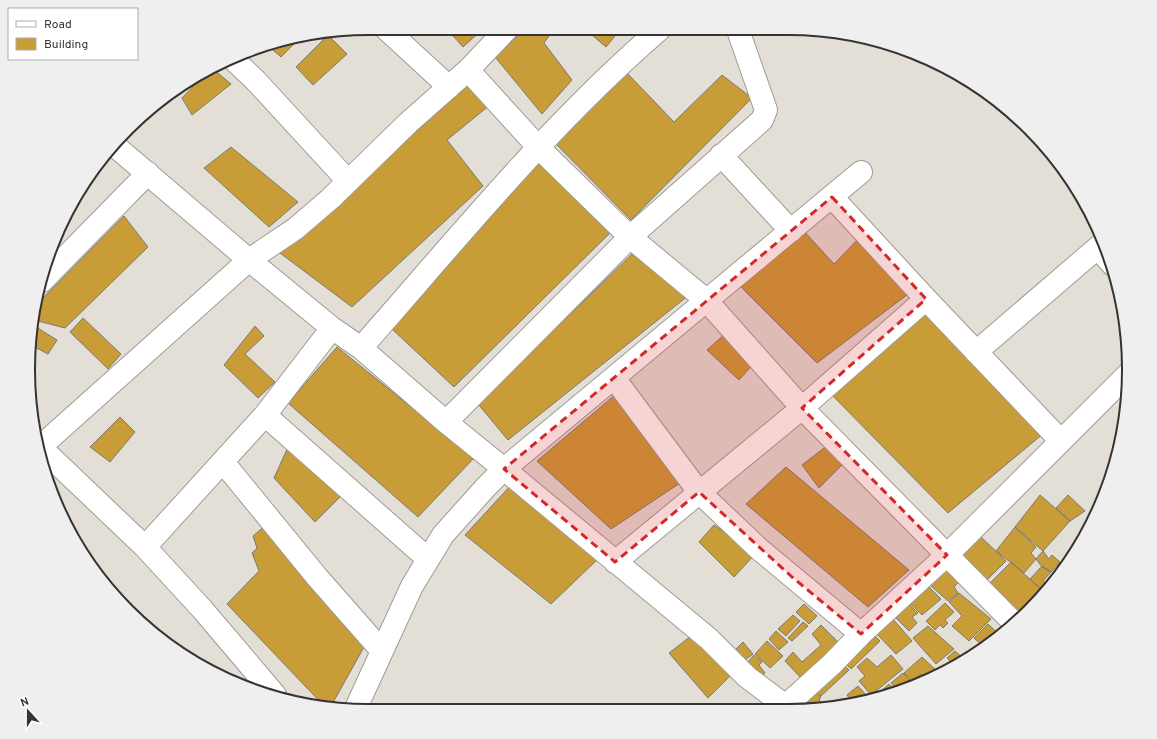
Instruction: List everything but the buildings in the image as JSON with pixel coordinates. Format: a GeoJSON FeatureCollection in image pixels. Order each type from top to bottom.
{"type":"FeatureCollection","features":[{"type":"Feature","properties":{"kind":"street"},"geometry":{"type":"LineString","coordinates":[[393,35],[449,87]]}},
{"type":"Feature","properties":{"kind":"street"},"geometry":{"type":"LineString","coordinates":[[43,443],[250,260],[295,229],[348,181],[408,123],[468,70],[501,35]]}},
{"type":"Feature","properties":{"kind":"street"},"geometry":{"type":"LineString","coordinates":[[361,348],[538,147],[631,54],[653,35]]}},
{"type":"Feature","properties":{"kind":"street"},"geometry":{"type":"LineString","coordinates":[[446,422],[630,237],[762,120],[766,110],[740,35]]}},
{"type":"Feature","properties":{"kind":"street"},"geometry":{"type":"LineString","coordinates":[[236,62],[256,81],[348,181]]}},
{"type":"Feature","properties":{"kind":"street"},"geometry":{"type":"LineString","coordinates":[[468,70],[538,147],[630,237],[706,300],[802,408],[1010,619]]}},
{"type":"Feature","properties":{"kind":"street"},"geometry":{"type":"LineString","coordinates":[[118,149],[332,328],[361,348],[446,422],[708,639],[747,678],[779,704]]}},
{"type":"Feature","properties":{"kind":"street"},"geometry":{"type":"LineString","coordinates":[[721,155],[791,231]]}},
{"type":"Feature","properties":{"kind":"street"},"geometry":{"type":"LineString","coordinates":[[358,703],[412,586],[443,535],[485,488],[504,469],[832,197],[860,172]]}},
{"type":"Feature","properties":{"kind":"street"},"geometry":{"type":"LineString","coordinates":[[49,274],[148,173]]}},
{"type":"Feature","properties":{"kind":"street"},"geometry":{"type":"LineString","coordinates":[[832,197],[926,299],[1061,441]]}},
{"type":"Feature","properties":{"kind":"street"},"geometry":{"type":"LineString","coordinates":[[976,352],[1099,247]]}},
{"type":"Feature","properties":{"kind":"street"},"geometry":{"type":"LineString","coordinates":[[615,562],[802,408],[926,299]]}},
{"type":"Feature","properties":{"kind":"street"},"geometry":{"type":"LineString","coordinates":[[145,547],[265,415],[332,328]]}},
{"type":"Feature","properties":{"kind":"street"},"geometry":{"type":"LineString","coordinates":[[614,378],[699,492],[759,549],[861,634]]}},
{"type":"Feature","properties":{"kind":"street"},"geometry":{"type":"LineString","coordinates":[[790,704],[861,634],[947,556],[1122,380]]}},
{"type":"Feature","properties":{"kind":"street"},"geometry":{"type":"LineString","coordinates":[[265,415],[428,559]]}},
{"type":"Feature","properties":{"kind":"street"},"geometry":{"type":"LineString","coordinates":[[45,452],[145,547],[202,609],[269,688]]}},
{"type":"Feature","properties":{"kind":"street"},"geometry":{"type":"LineString","coordinates":[[223,462],[317,577],[382,651]]}},
{"type":"Feature","properties":{"kind":"highlighted area"},"geometry":{"type":"Polygon","coordinates":[[[832,197],[926,299],[802,408],[947,555],[861,634],[792,577],[699,492],[615,562],[504,469],[832,197]]]}}]}
